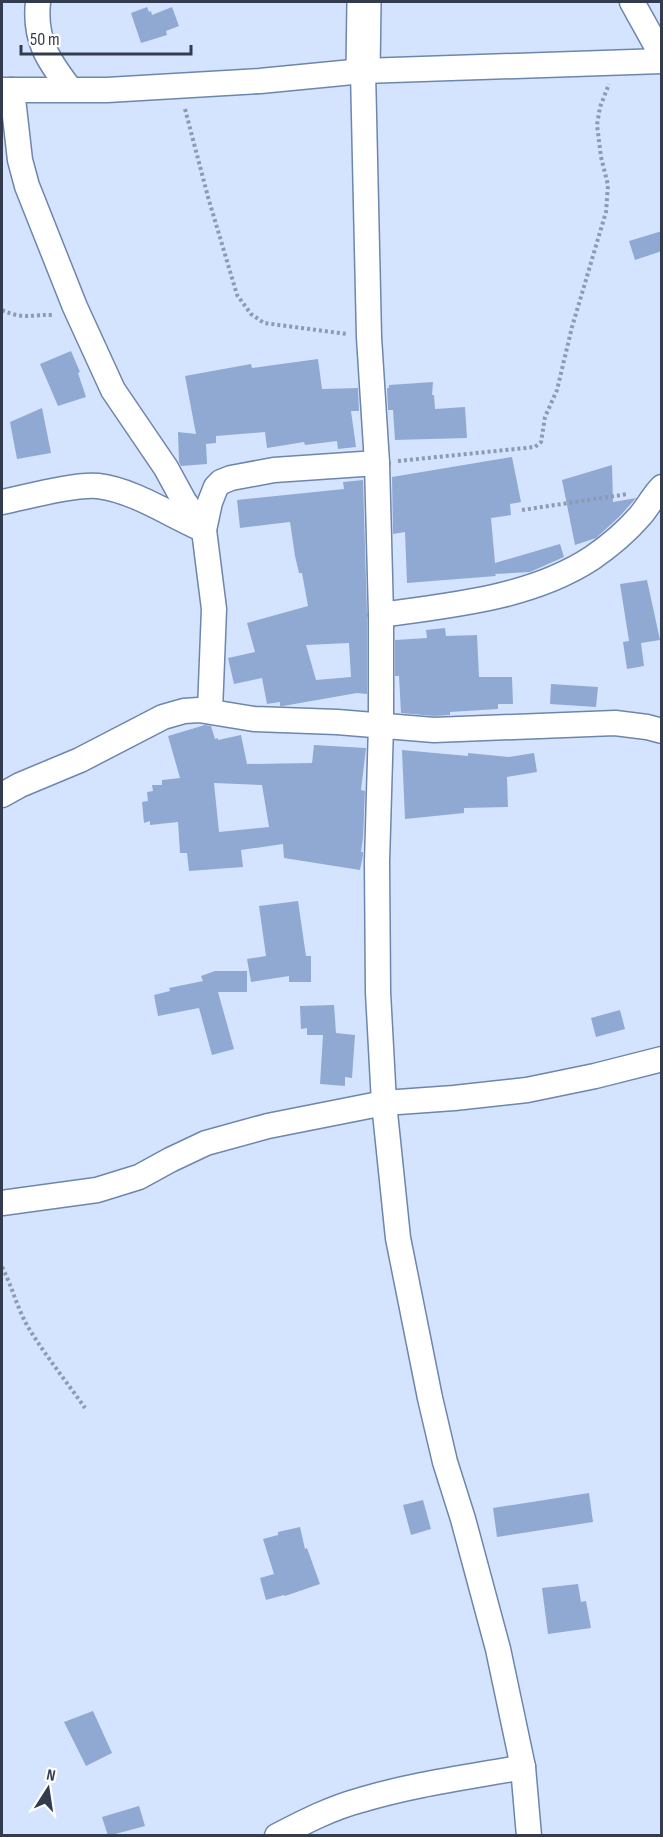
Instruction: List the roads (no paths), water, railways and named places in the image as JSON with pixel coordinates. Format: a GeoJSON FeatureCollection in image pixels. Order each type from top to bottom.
{"type":"FeatureCollection","features":[{"type":"Feature","properties":{"kind":"street"},"geometry":{"type":"LineString","coordinates":[[38,2],[38,32],[42,48],[51,65],[70,89]]}},
{"type":"Feature","properties":{"kind":"street"},"geometry":{"type":"LineString","coordinates":[[363,2],[369,337],[377,463],[381,615],[377,862],[378,992],[384,1103],[398,1238],[445,1462],[475,1561],[498,1649],[523,1767],[529,1836]]}},
{"type":"Feature","properties":{"kind":"street"},"geometry":{"type":"LineString","coordinates":[[632,2],[662,56]]}},
{"type":"Feature","properties":{"kind":"street"},"geometry":{"type":"LineString","coordinates":[[204,530],[184,501],[166,468],[113,390],[82,322],[27,186],[7,90],[107,90],[260,81],[363,71],[662,61]]}},
{"type":"Feature","properties":{"kind":"street"},"geometry":{"type":"LineString","coordinates":[[210,711],[214,609],[204,530],[216,487],[231,478],[274,470],[377,463]]}},
{"type":"Feature","properties":{"kind":"street"},"geometry":{"type":"LineString","coordinates":[[2,502],[72,488],[97,486],[122,492],[204,530]]}},
{"type":"Feature","properties":{"kind":"street"},"geometry":{"type":"LineString","coordinates":[[381,615],[461,603],[519,590],[564,573],[592,558],[616,538],[639,517],[660,488]]}},
{"type":"Feature","properties":{"kind":"street"},"geometry":{"type":"LineString","coordinates":[[2,795],[80,760],[164,717],[184,711],[210,711],[254,718],[434,730],[615,723],[662,731]]}},
{"type":"Feature","properties":{"kind":"street"},"geometry":{"type":"LineString","coordinates":[[2,1203],[97,1190],[139,1177],[206,1143],[268,1126],[384,1103],[454,1098],[527,1089],[596,1076],[662,1059]]}},
{"type":"Feature","properties":{"kind":"street"},"geometry":{"type":"LineString","coordinates":[[277,1836],[319,1814],[360,1800],[398,1790],[523,1767]]}}]}
